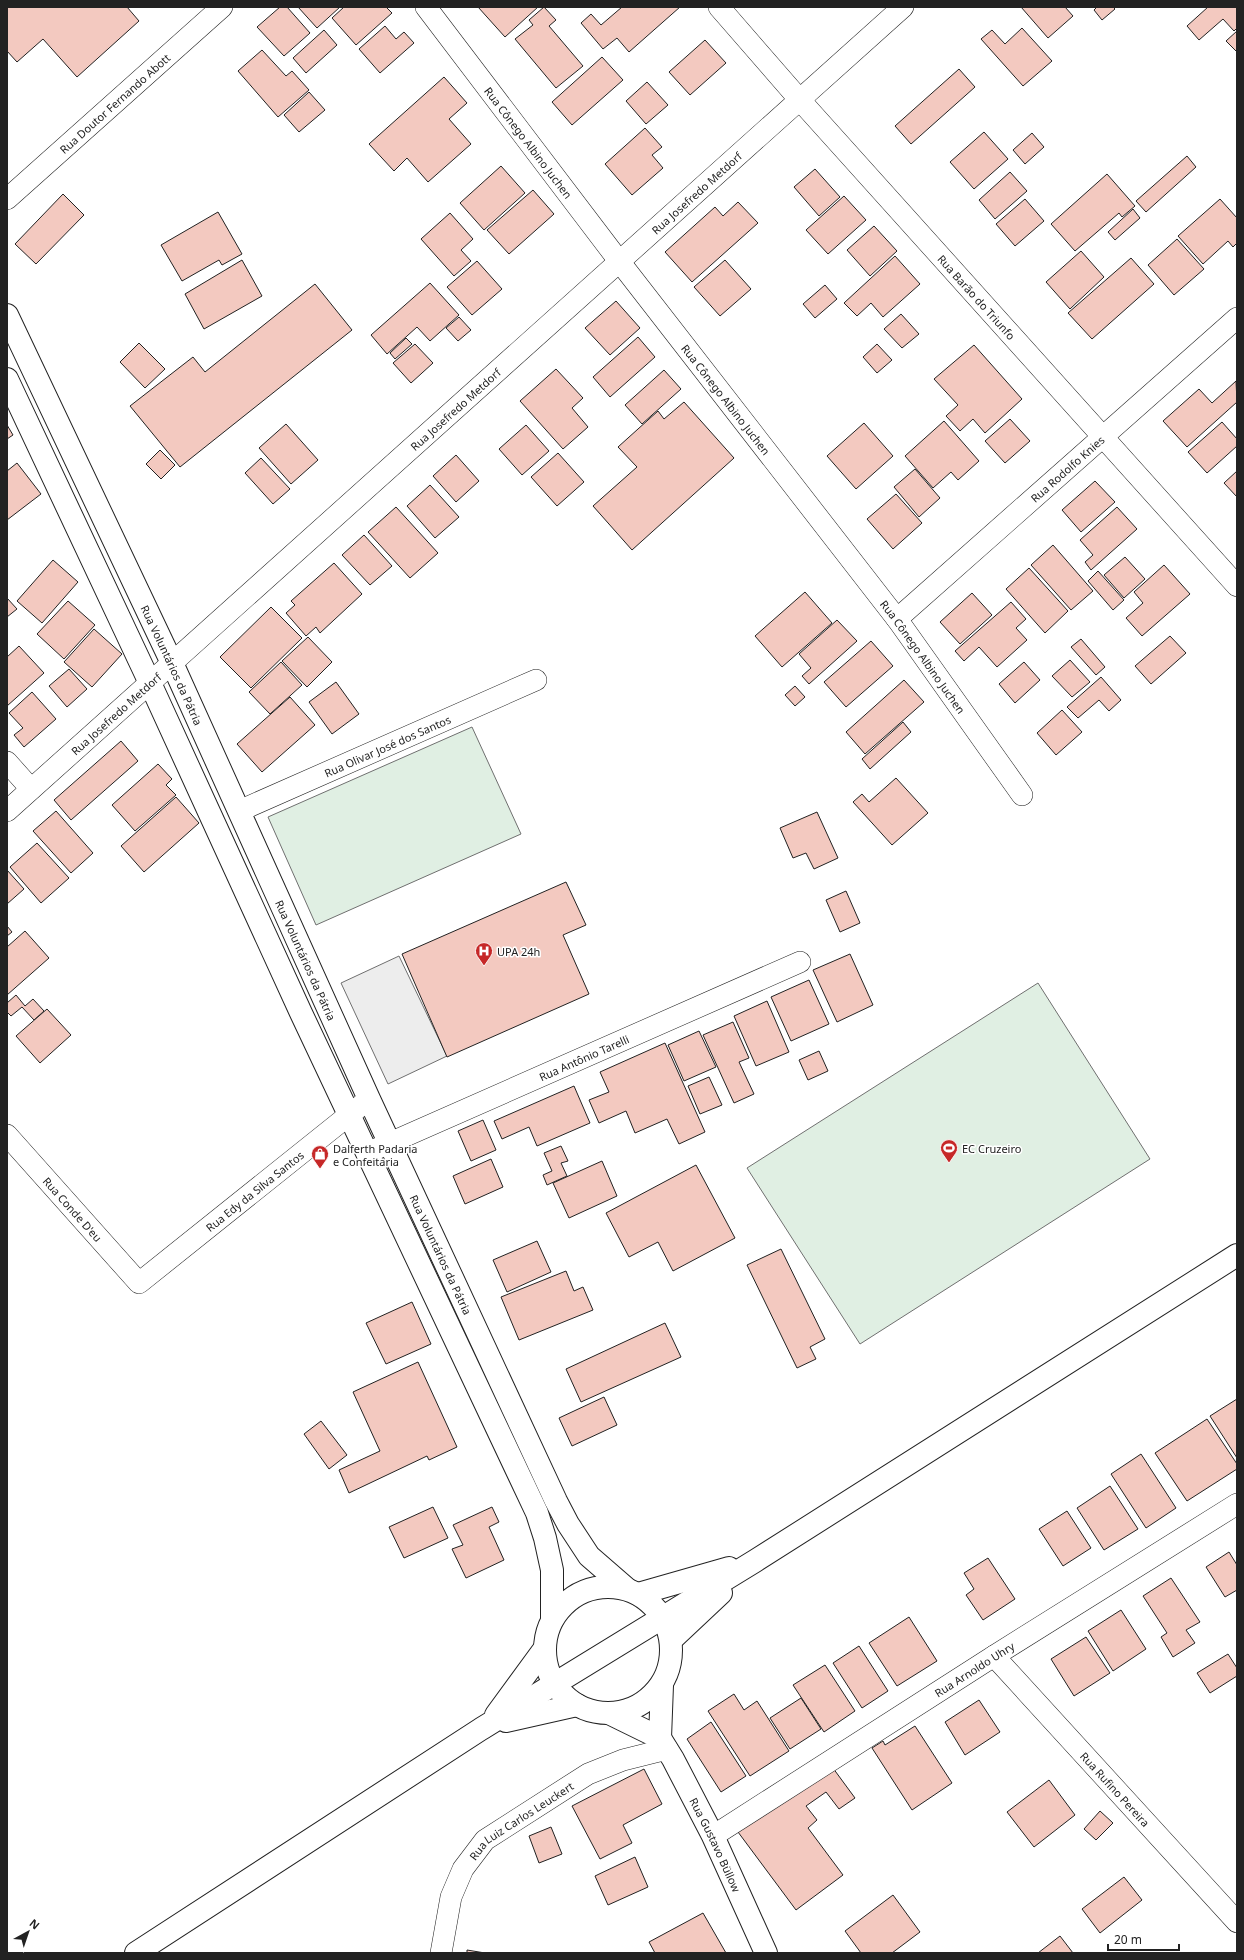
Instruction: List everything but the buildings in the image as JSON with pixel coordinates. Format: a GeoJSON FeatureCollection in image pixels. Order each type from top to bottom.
{"type":"FeatureCollection","features":[{"type":"Feature","properties":{"kind":"main road","name":"Rua Voluntários da Pátria"},"geometry":{"type":"LineString","coordinates":[[7,315],[172,663],[238,812],[367,1094],[568,1524],[589,1556],[632,1591],[647,1599],[662,1618],[671,1640]]}},
{"type":"Feature","properties":{"kind":"main road"},"geometry":{"type":"LineString","coordinates":[[7,379],[150,684],[307,1025],[350,1113],[537,1513],[545,1538],[552,1570],[552,1620]]}},
{"type":"Feature","properties":{"kind":"main road"},"geometry":{"type":"LineString","coordinates":[[42,454],[68,445]]}},
{"type":"Feature","properties":{"kind":"main road"},"geometry":{"type":"LineString","coordinates":[[250,901],[275,891]]}},
{"type":"Feature","properties":{"kind":"main road"},"geometry":{"type":"LineString","coordinates":[[307,1025],[326,1046],[340,1078],[349,1086],[367,1094]]}},
{"type":"Feature","properties":{"kind":"main road"},"geometry":{"type":"LineString","coordinates":[[136,1953],[490,1724],[755,1561],[1237,1256]]}},
{"type":"Feature","properties":{"kind":"main road"},"geometry":{"type":"LineString","coordinates":[[755,1561],[671,1640],[671,1664],[662,1685],[647,1701],[628,1711],[611,1714],[589,1711],[577,1705],[554,1685],[544,1656],[546,1634],[555,1614],[570,1598],[583,1591],[605,1586],[632,1591],[755,1561]]}},
{"type":"Feature","properties":{"kind":"main road"},"geometry":{"type":"LineString","coordinates":[[490,1724],[545,1648]]}},
{"type":"Feature","properties":{"kind":"main road"},"geometry":{"type":"LineString","coordinates":[[662,1685],[663,1744]]}},
{"type":"Feature","properties":{"kind":"main road"},"geometry":{"type":"LineString","coordinates":[[490,1724],[577,1705]]}},
{"type":"Feature","properties":{"kind":"main road"},"geometry":{"type":"LineString","coordinates":[[611,1714],[663,1744]]}},
{"type":"Feature","properties":{"kind":"main road","name":"Rua Gustavo Büllow"},"geometry":{"type":"LineString","coordinates":[[663,1744],[713,1836],[766,1953]]}},
{"type":"Feature","properties":{"kind":"street","name":"Rua Doutor Fernando Abott"},"geometry":{"type":"LineString","coordinates":[[7,199],[222,7]]}},
{"type":"Feature","properties":{"kind":"street","name":"Rua Cônego Albino Juchen"},"geometry":{"type":"LineString","coordinates":[[426,7],[619,261],[897,619],[1022,795]]}},
{"type":"Feature","properties":{"kind":"street","name":"Rua Barão do Triunfo"},"geometry":{"type":"LineString","coordinates":[[719,7],[799,99],[1237,586]]}},
{"type":"Feature","properties":{"kind":"street","name":"Rua Josefredo Metdorf"},"geometry":{"type":"LineString","coordinates":[[7,811],[903,7]]}},
{"type":"Feature","properties":{"kind":"street","name":"Rua Rodolfo Knies"},"geometry":{"type":"LineString","coordinates":[[897,619],[1237,318]]}},
{"type":"Feature","properties":{"kind":"street","name":"Rua Olivar José dos Santos"},"geometry":{"type":"LineString","coordinates":[[238,812],[536,680]]}},
{"type":"Feature","properties":{"kind":"street"},"geometry":{"type":"LineString","coordinates":[[7,762],[31,789]]}},
{"type":"Feature","properties":{"kind":"street","name":"Rua Antônio Tarelli"},"geometry":{"type":"LineString","coordinates":[[368,1153],[800,962]]}},
{"type":"Feature","properties":{"kind":"street","name":"Rua Edy da Silva Santos"},"geometry":{"type":"LineString","coordinates":[[139,1283],[350,1113],[367,1094]]}},
{"type":"Feature","properties":{"kind":"street","name":"Rua Conde D'eu"},"geometry":{"type":"LineString","coordinates":[[7,1135],[139,1283]]}},
{"type":"Feature","properties":{"kind":"street","name":"Rua Arnoldo Uhry"},"geometry":{"type":"LineString","coordinates":[[713,1836],[994,1656],[1237,1504]]}},
{"type":"Feature","properties":{"kind":"street","name":"Rua Rufino Pereira"},"geometry":{"type":"LineString","coordinates":[[994,1656],[1237,1922]]}},
{"type":"Feature","properties":{"kind":"street","name":"Rua Luiz Carlos Leuckert"},"geometry":{"type":"LineString","coordinates":[[441,1953],[451,1897],[463,1869],[485,1840],[588,1774],[663,1744]]}},
{"type":"Feature","properties":{"kind":"green space"},"geometry":{"type":"Polygon","coordinates":[[[472,727],[521,834],[316,925],[268,817],[472,727]]]}},
{"type":"Feature","properties":{"kind":"green space","name":"EC Cruzeiro"},"geometry":{"type":"Polygon","coordinates":[[[1038,983],[1150,1159],[860,1344],[747,1168],[1038,983]]]}},
{"type":"Feature","properties":{"kind":"shaded area"},"geometry":{"type":"Polygon","coordinates":[[[399,956],[447,1056],[388,1084],[341,983],[399,956]]]}},
{"type":"Feature","properties":{"kind":"place","name":"UPA 24h"},"geometry":{"type":"Point","coordinates":[484,966]}},
{"type":"Feature","properties":{"kind":"place","name":"EC Cruzeiro"},"geometry":{"type":"Point","coordinates":[949,1163]}},
{"type":"Feature","properties":{"kind":"place","name":"Dalferth Padaria e Confeitaria"},"geometry":{"type":"Point","coordinates":[320,1169]}}]}
